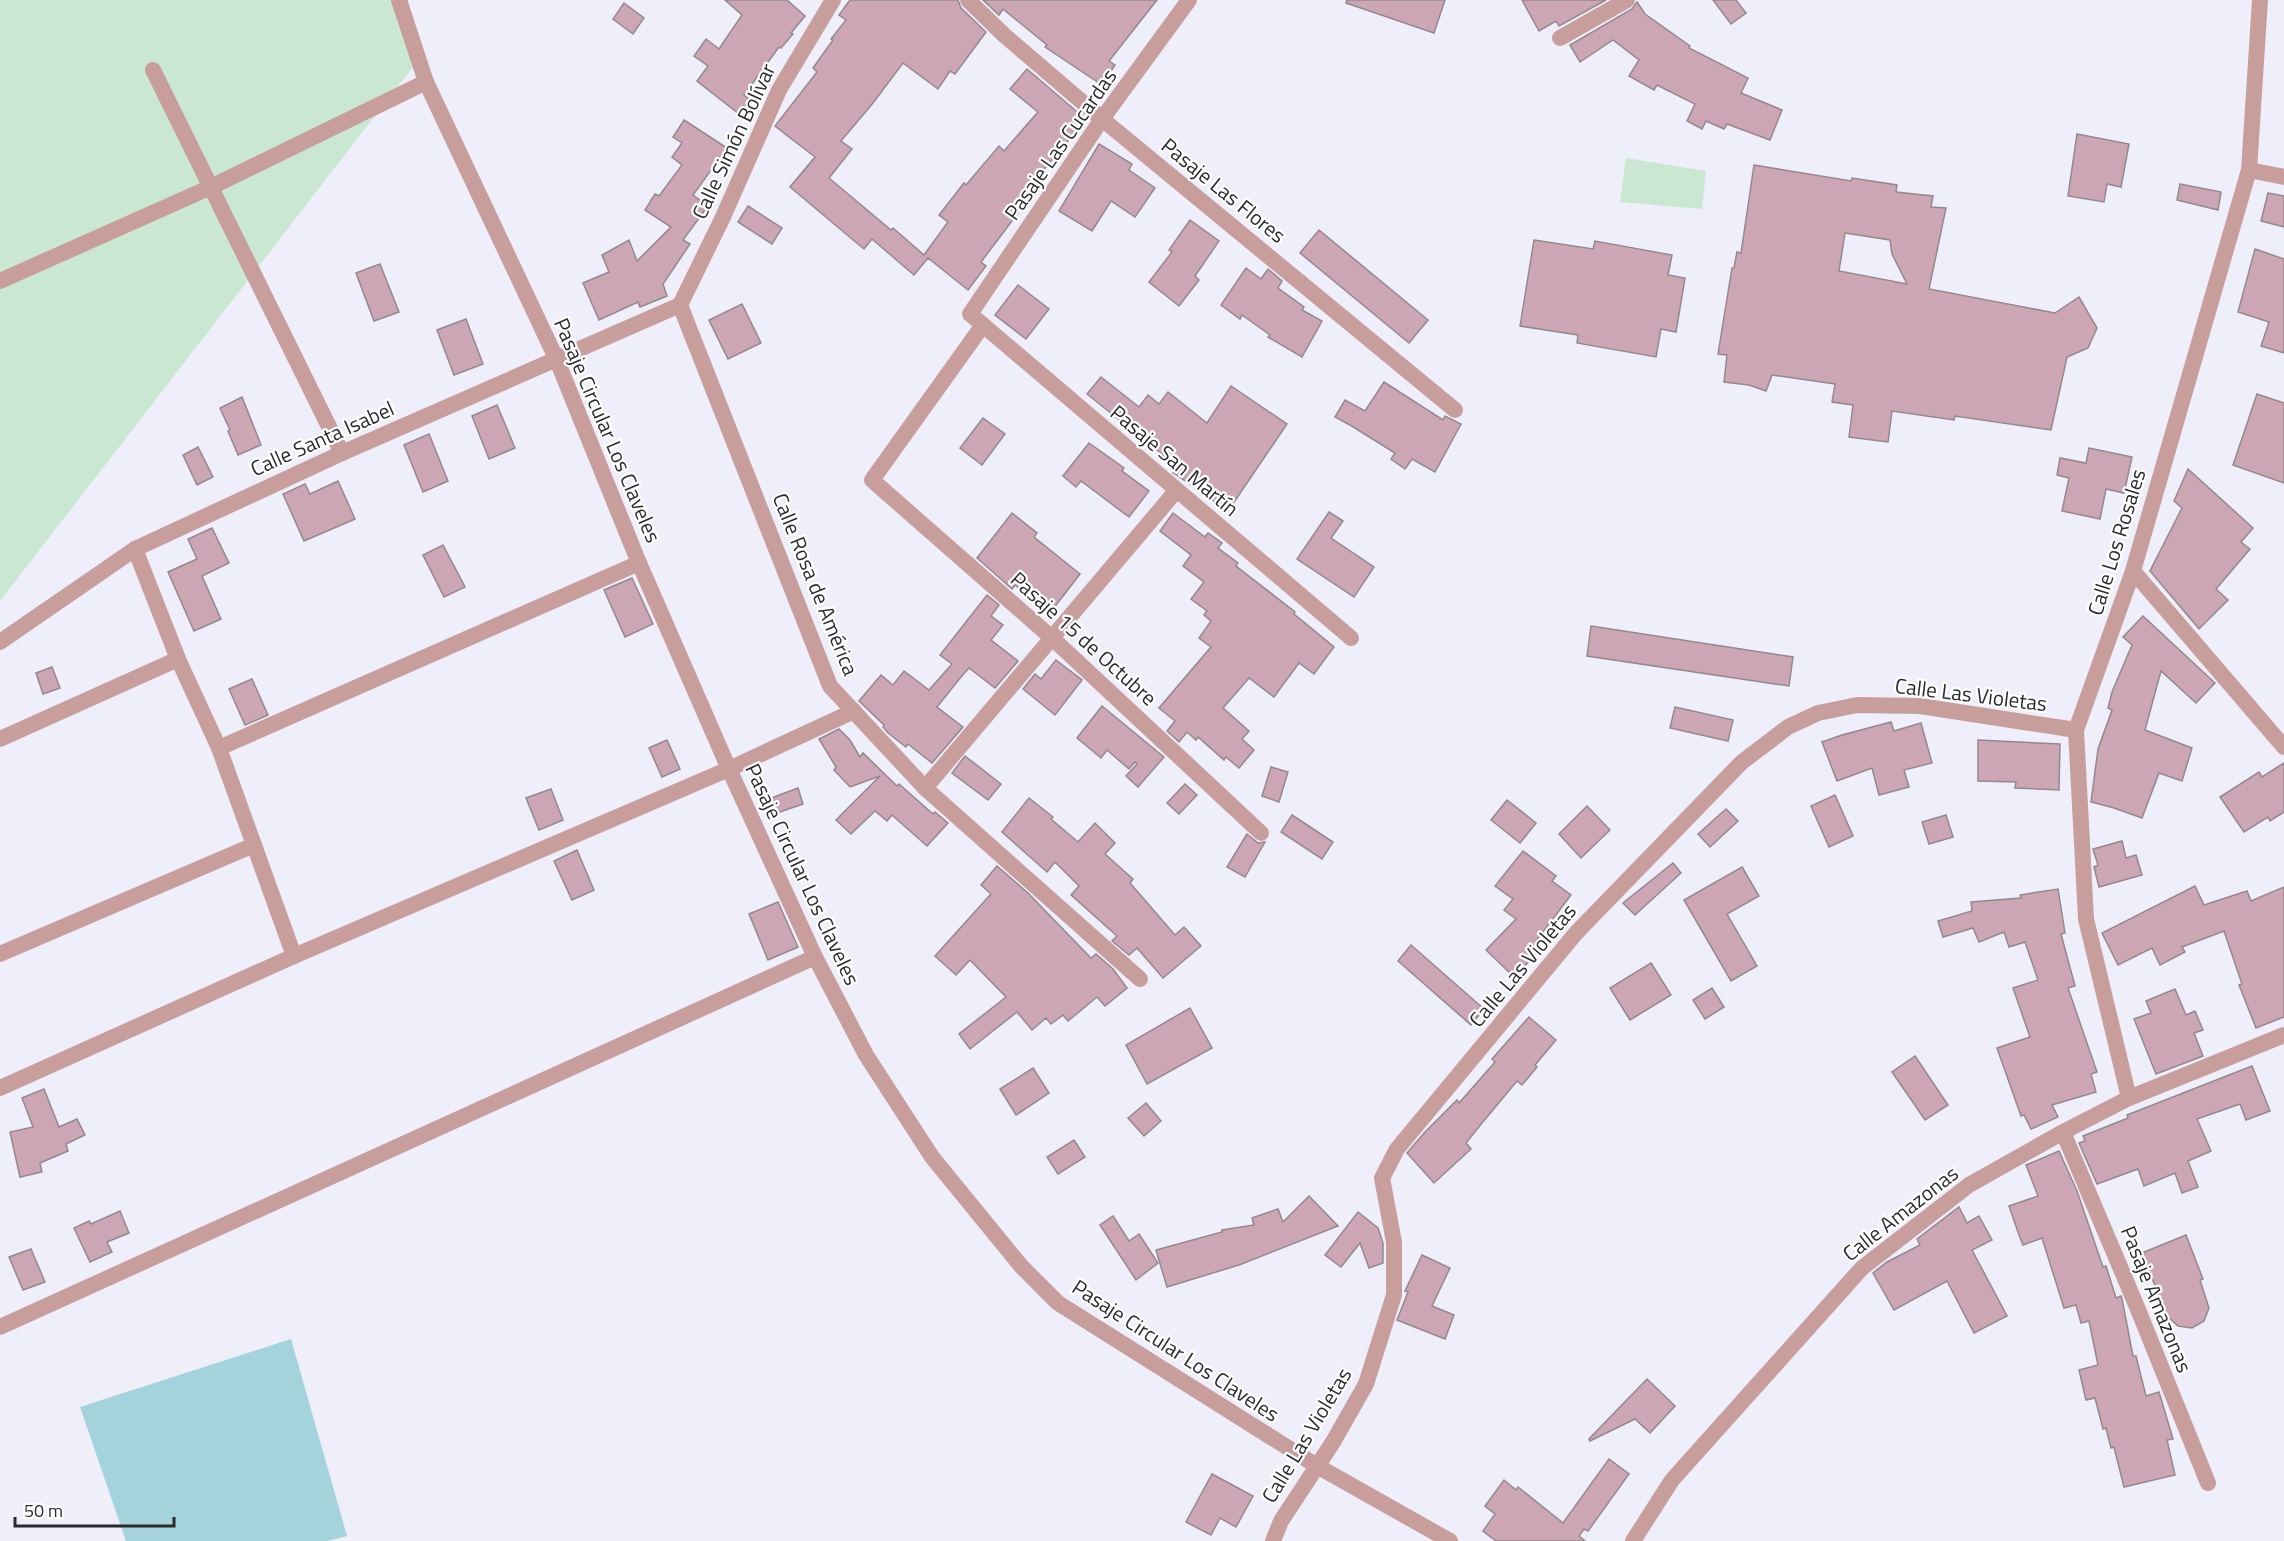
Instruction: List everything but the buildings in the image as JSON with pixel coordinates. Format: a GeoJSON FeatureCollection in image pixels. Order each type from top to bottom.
{"type":"FeatureCollection","features":[{"type":"Feature","properties":{"kind":"street","name":"Pasaje Circular Los Claveles"},"geometry":{"type":"LineString","coordinates":[[399,0],[426,82],[556,358],[639,563],[814,957],[866,1055],[932,1157],[1021,1266],[1058,1303],[1317,1466],[1450,1541]]}},
{"type":"Feature","properties":{"kind":"street","name":"Calle Simón Bolívar"},"geometry":{"type":"LineString","coordinates":[[680,305],[723,217],[779,90],[833,0]]}},
{"type":"Feature","properties":{"kind":"street","name":"Pasaje Las Flores"},"geometry":{"type":"LineString","coordinates":[[968,0],[1004,35],[1102,119],[1455,411]]}},
{"type":"Feature","properties":{"kind":"street","name":"Pasaje Las Cucardas"},"geometry":{"type":"LineString","coordinates":[[872,480],[977,320],[1102,119],[1189,0]]}},
{"type":"Feature","properties":{"kind":"street"},"geometry":{"type":"LineString","coordinates":[[1560,38],[1627,0]]}},
{"type":"Feature","properties":{"kind":"street","name":"Calle Los Rosales"},"geometry":{"type":"LineString","coordinates":[[2129,1098],[2086,919],[2076,730],[2133,571],[2249,170],[2260,0]]}},
{"type":"Feature","properties":{"kind":"street"},"geometry":{"type":"LineString","coordinates":[[153,70],[342,453]]}},
{"type":"Feature","properties":{"kind":"street"},"geometry":{"type":"LineString","coordinates":[[0,281],[211,187],[426,82]]}},
{"type":"Feature","properties":{"kind":"street"},"geometry":{"type":"LineString","coordinates":[[2249,170],[2284,177]]}},
{"type":"Feature","properties":{"kind":"street","name":"Calle Santa Isabel"},"geometry":{"type":"LineString","coordinates":[[0,642],[135,549],[342,453],[680,305]]}},
{"type":"Feature","properties":{"kind":"street","name":"Calle Rosa de América"},"geometry":{"type":"LineString","coordinates":[[680,305],[830,686],[925,788],[1140,979]]}},
{"type":"Feature","properties":{"kind":"street","name":"Pasaje San Martín"},"geometry":{"type":"LineString","coordinates":[[977,320],[1351,638]]}},
{"type":"Feature","properties":{"kind":"street","name":"Pasaje 15 de Octubre"},"geometry":{"type":"LineString","coordinates":[[872,480],[1052,638],[1261,833]]}},
{"type":"Feature","properties":{"kind":"street"},"geometry":{"type":"LineString","coordinates":[[925,788],[1176,491]]}},
{"type":"Feature","properties":{"kind":"street"},"geometry":{"type":"LineString","coordinates":[[135,549],[178,659],[219,748],[294,956]]}},
{"type":"Feature","properties":{"kind":"street"},"geometry":{"type":"LineString","coordinates":[[219,748],[639,563]]}},
{"type":"Feature","properties":{"kind":"street"},"geometry":{"type":"LineString","coordinates":[[2133,571],[2284,747]]}},
{"type":"Feature","properties":{"kind":"street"},"geometry":{"type":"LineString","coordinates":[[0,739],[178,659]]}},
{"type":"Feature","properties":{"kind":"street","name":"Calle Las Violetas"},"geometry":{"type":"LineString","coordinates":[[1273,1541],[1281,1521],[1366,1384],[1394,1295],[1394,1242],[1382,1179],[1397,1149],[1576,933],[1742,762],[1788,727],[1818,713],[1857,705],[1920,706],[2076,730]]}},
{"type":"Feature","properties":{"kind":"street"},"geometry":{"type":"LineString","coordinates":[[0,1088],[294,956],[729,769],[854,711]]}},
{"type":"Feature","properties":{"kind":"street"},"geometry":{"type":"LineString","coordinates":[[0,954],[254,845]]}},
{"type":"Feature","properties":{"kind":"street"},"geometry":{"type":"LineString","coordinates":[[0,1327],[814,957]]}},
{"type":"Feature","properties":{"kind":"street","name":"Calle Amazonas"},"geometry":{"type":"LineString","coordinates":[[1633,1541],[1672,1479],[1862,1268],[1969,1185],[2063,1132],[2129,1098],[2284,1035]]}},
{"type":"Feature","properties":{"kind":"street","name":"Pasaje Amazonas"},"geometry":{"type":"LineString","coordinates":[[2063,1132],[2208,1483]]}},
{"type":"Feature","properties":{"kind":"green space"},"geometry":{"type":"Polygon","coordinates":[[[0,0],[408,0],[415,64],[0,601],[0,0]]]}},
{"type":"Feature","properties":{"kind":"green space"},"geometry":{"type":"Polygon","coordinates":[[[1626,158],[1706,171],[1702,209],[1620,202],[1626,158]]]}},
{"type":"Feature","properties":{"kind":"water"},"geometry":{"type":"Polygon","coordinates":[[[291,1339],[347,1536],[327,1541],[126,1541],[80,1407],[291,1339]]]}}]}
